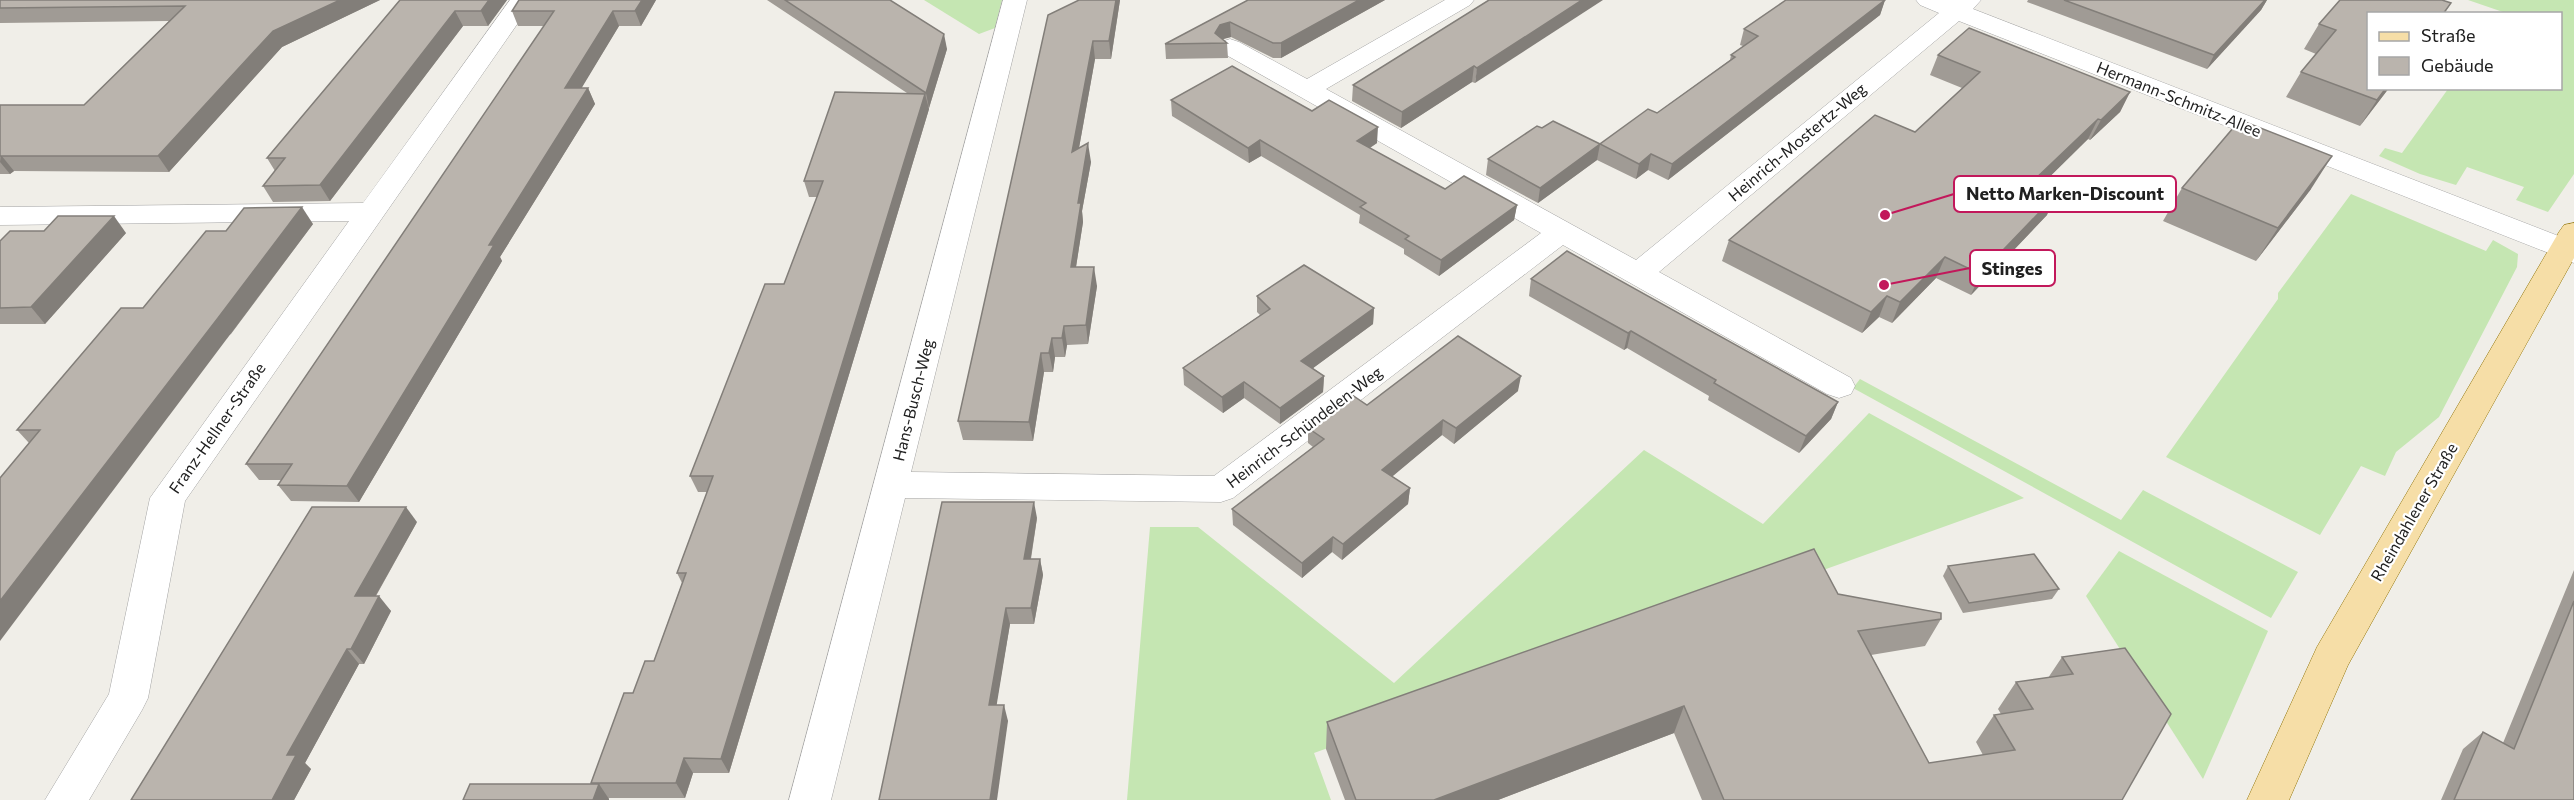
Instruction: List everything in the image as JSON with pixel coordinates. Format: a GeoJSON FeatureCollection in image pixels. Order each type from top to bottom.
{"type":"FeatureCollection","features":[{"type":"Feature","properties":{"kind":"main road","name":"Rheindahlener Straße"},"geometry":{"type":"LineString","coordinates":[[2268,800],[2337,649],[2571,245]]}},
{"type":"Feature","properties":{"kind":"street","name":"Franz-Hellner-Straße"},"geometry":{"type":"LineString","coordinates":[[66,800],[128,698],[168,498],[522,0]]}},
{"type":"Feature","properties":{"kind":"street","name":"Hans-Busch-Weg"},"geometry":{"type":"LineString","coordinates":[[810,800],[1015,0]]}},
{"type":"Feature","properties":{"kind":"street"},"geometry":{"type":"LineString","coordinates":[[1306,90],[1462,0]]}},
{"type":"Feature","properties":{"kind":"street","name":"Hermann-Schmitz-Allee"},"geometry":{"type":"LineString","coordinates":[[1928,0],[1962,5],[2571,245]]}},
{"type":"Feature","properties":{"kind":"street","name":"Heinrich-Mostertz-Weg"},"geometry":{"type":"LineString","coordinates":[[1639,273],[1962,5]]}},
{"type":"Feature","properties":{"kind":"street"},"geometry":{"type":"LineString","coordinates":[[1230,47],[1839,386]]}},
{"type":"Feature","properties":{"kind":"street"},"geometry":{"type":"LineString","coordinates":[[0,216],[371,212]]}},
{"type":"Feature","properties":{"kind":"street","name":"Heinrich-Schündelen-Weg"},"geometry":{"type":"LineString","coordinates":[[891,485],[1221,489],[1563,231]]}},
{"type":"Feature","properties":{"kind":"green space"},"geometry":{"type":"Polygon","coordinates":[[[924,0],[1002,0],[995,28],[979,34],[924,0]]]}},
{"type":"Feature","properties":{"kind":"green space"},"geometry":{"type":"Polygon","coordinates":[[[2468,0],[2574,0],[2574,174],[2548,212],[2516,200],[2524,187],[2467,167],[2456,185],[2420,174],[2379,156],[2385,148],[2402,153],[2447,90],[2562,90],[2562,12],[2503,12],[2468,0]]]}},
{"type":"Feature","properties":{"kind":"green space"},"geometry":{"type":"Polygon","coordinates":[[[2351,194],[2486,251],[2493,240],[2518,254],[2517,267],[2439,417],[2396,452],[2385,476],[2361,466],[2320,535],[2166,457],[2278,299],[2278,293],[2351,194]]]}},
{"type":"Feature","properties":{"kind":"green space"},"geometry":{"type":"Polygon","coordinates":[[[1860,379],[2121,520],[2143,490],[2298,572],[2271,618],[1853,388],[1860,379]]]}},
{"type":"Feature","properties":{"kind":"green space"},"geometry":{"type":"Polygon","coordinates":[[[1869,413],[2024,498],[1314,753],[1331,800],[1127,800],[1150,527],[1198,527],[1394,683],[1644,450],[1763,524],[1869,413]]]}},
{"type":"Feature","properties":{"kind":"green space"},"geometry":{"type":"Polygon","coordinates":[[[2119,551],[2268,631],[2203,779],[2086,596],[2119,551]]]}},
{"type":"Feature","properties":{"kind":"building"},"geometry":{"type":"Polygon","coordinates":[[[0,0],[340,0],[273,31],[158,156],[0,156],[0,105],[84,105],[185,6],[0,8],[0,0]]]}},
{"type":"Feature","properties":{"kind":"building"},"geometry":{"type":"Polygon","coordinates":[[[400,0],[489,0],[481,11],[455,11],[320,185],[263,186],[285,158],[267,158],[400,0]]]}},
{"type":"Feature","properties":{"kind":"building"},"geometry":{"type":"Polygon","coordinates":[[[519,0],[642,0],[635,11],[613,11],[565,88],[588,88],[489,245],[494,245],[347,486],[278,485],[292,464],[246,464],[554,11],[512,11],[519,0]]]}},
{"type":"Feature","properties":{"kind":"building"},"geometry":{"type":"Polygon","coordinates":[[[785,0],[890,0],[944,34],[926,93],[785,0]]]}},
{"type":"Feature","properties":{"kind":"building"},"geometry":{"type":"Polygon","coordinates":[[[1079,0],[1116,0],[1109,41],[1093,41],[1072,152],[1088,143],[1071,267],[1094,267],[1086,325],[1064,326],[1062,338],[1052,338],[1049,353],[1041,353],[1029,422],[958,421],[1048,15],[1079,0]]]}},
{"type":"Feature","properties":{"kind":"building"},"geometry":{"type":"Polygon","coordinates":[[[1248,0],[1359,0],[1281,43],[1273,43],[1230,22],[1220,25],[1215,33],[1227,43],[1165,44],[1248,0]]]}},
{"type":"Feature","properties":{"kind":"building"},"geometry":{"type":"Polygon","coordinates":[[[1489,0],[1582,0],[1477,68],[1474,66],[1402,112],[1353,85],[1489,0]]]}},
{"type":"Feature","properties":{"kind":"building"},"geometry":{"type":"Polygon","coordinates":[[[1786,0],[1885,0],[1672,164],[1651,154],[1639,164],[1600,144],[1648,109],[1657,113],[1735,57],[1731,55],[1758,36],[1744,29],[1786,0]]]}},
{"type":"Feature","properties":{"kind":"building"},"geometry":{"type":"Polygon","coordinates":[[[2064,0],[2265,0],[2214,55],[2064,0]]]}},
{"type":"Feature","properties":{"kind":"building"},"geometry":{"type":"Polygon","coordinates":[[[2340,0],[2442,0],[2451,3],[2444,12],[2367,12],[2367,90],[2384,90],[2377,100],[2301,72],[2336,30],[2319,24],[2340,0]]]}},
{"type":"Feature","properties":{"kind":"building"},"geometry":{"type":"Polygon","coordinates":[[[1969,28],[2130,92],[2031,183],[2057,194],[1980,274],[1945,257],[1900,302],[1887,296],[1871,312],[1729,240],[1875,115],[1915,132],[1980,72],[1938,55],[1969,28]]]}},
{"type":"Feature","properties":{"kind":"building"},"geometry":{"type":"Polygon","coordinates":[[[1232,66],[1312,111],[1329,100],[1378,127],[1357,141],[1445,189],[1464,176],[1517,205],[1441,260],[1405,239],[1409,236],[1360,207],[1366,203],[1260,140],[1248,148],[1171,100],[1232,66]]]}},
{"type":"Feature","properties":{"kind":"building"},"geometry":{"type":"Polygon","coordinates":[[[835,92],[925,94],[721,759],[684,758],[676,783],[591,783],[624,693],[633,693],[645,661],[654,661],[686,573],[677,573],[713,476],[690,476],[765,284],[784,284],[823,181],[804,181],[835,92]]]}},
{"type":"Feature","properties":{"kind":"building"},"geometry":{"type":"Polygon","coordinates":[[[2240,120],[2332,156],[2278,228],[2182,188],[2240,120]]]}},
{"type":"Feature","properties":{"kind":"building"},"geometry":{"type":"Polygon","coordinates":[[[1553,121],[1600,144],[1540,188],[1488,159],[1537,126],[1542,128],[1553,121]]]}},
{"type":"Feature","properties":{"kind":"building"},"geometry":{"type":"Polygon","coordinates":[[[302,207],[0,601],[0,478],[40,430],[17,430],[121,308],[143,308],[206,231],[226,231],[244,208],[302,207]]]}},
{"type":"Feature","properties":{"kind":"building"},"geometry":{"type":"Polygon","coordinates":[[[58,216],[114,216],[31,307],[0,308],[0,241],[10,231],[44,231],[58,216]]]}},
{"type":"Feature","properties":{"kind":"building"},"geometry":{"type":"Polygon","coordinates":[[[1567,251],[1838,402],[1806,436],[1714,383],[1716,380],[1631,331],[1628,333],[1531,279],[1567,251]]]}},
{"type":"Feature","properties":{"kind":"building"},"geometry":{"type":"Polygon","coordinates":[[[1304,265],[1374,308],[1301,361],[1324,376],[1280,408],[1244,382],[1222,397],[1183,368],[1270,309],[1257,296],[1304,265]]]}},
{"type":"Feature","properties":{"kind":"building"},"geometry":{"type":"Polygon","coordinates":[[[1458,336],[1521,376],[1456,428],[1443,420],[1382,470],[1410,488],[1343,544],[1333,537],[1302,563],[1232,509],[1324,439],[1308,428],[1352,395],[1367,405],[1458,336]]]}},
{"type":"Feature","properties":{"kind":"building"},"geometry":{"type":"Polygon","coordinates":[[[942,502],[1034,502],[1024,559],[1040,559],[1031,608],[1006,608],[989,705],[1004,705],[990,800],[879,800],[942,502]]]}},
{"type":"Feature","properties":{"kind":"building"},"geometry":{"type":"Polygon","coordinates":[[[312,507],[406,507],[355,596],[379,596],[351,649],[347,649],[287,755],[296,755],[272,800],[131,800],[312,507]]]}},
{"type":"Feature","properties":{"kind":"building"},"geometry":{"type":"Polygon","coordinates":[[[1814,549],[1838,594],[1941,613],[1941,619],[1858,631],[1929,763],[2015,750],[1994,715],[2033,709],[2016,682],[2073,674],[2062,657],[2125,648],[2171,714],[2122,800],[1724,800],[1684,706],[1434,800],[1356,800],[1327,722],[1814,549]]]}},
{"type":"Feature","properties":{"kind":"building"},"geometry":{"type":"Polygon","coordinates":[[[2034,554],[2059,589],[1969,603],[1948,566],[2034,554]]]}},
{"type":"Feature","properties":{"kind":"building"},"geometry":{"type":"Polygon","coordinates":[[[2574,601],[2574,800],[2454,800],[2483,732],[2514,749],[2574,601]]]}},
{"type":"Feature","properties":{"kind":"building"},"geometry":{"type":"Polygon","coordinates":[[[470,784],[599,784],[593,800],[463,800],[470,784]]]}},
{"type":"Feature","properties":{"kind":"place","name":"Netto Marken-Discount"},"geometry":{"type":"Point","coordinates":[1885,215]}},
{"type":"Feature","properties":{"kind":"place","name":"Stinges"},"geometry":{"type":"Point","coordinates":[1884,285]}}]}
